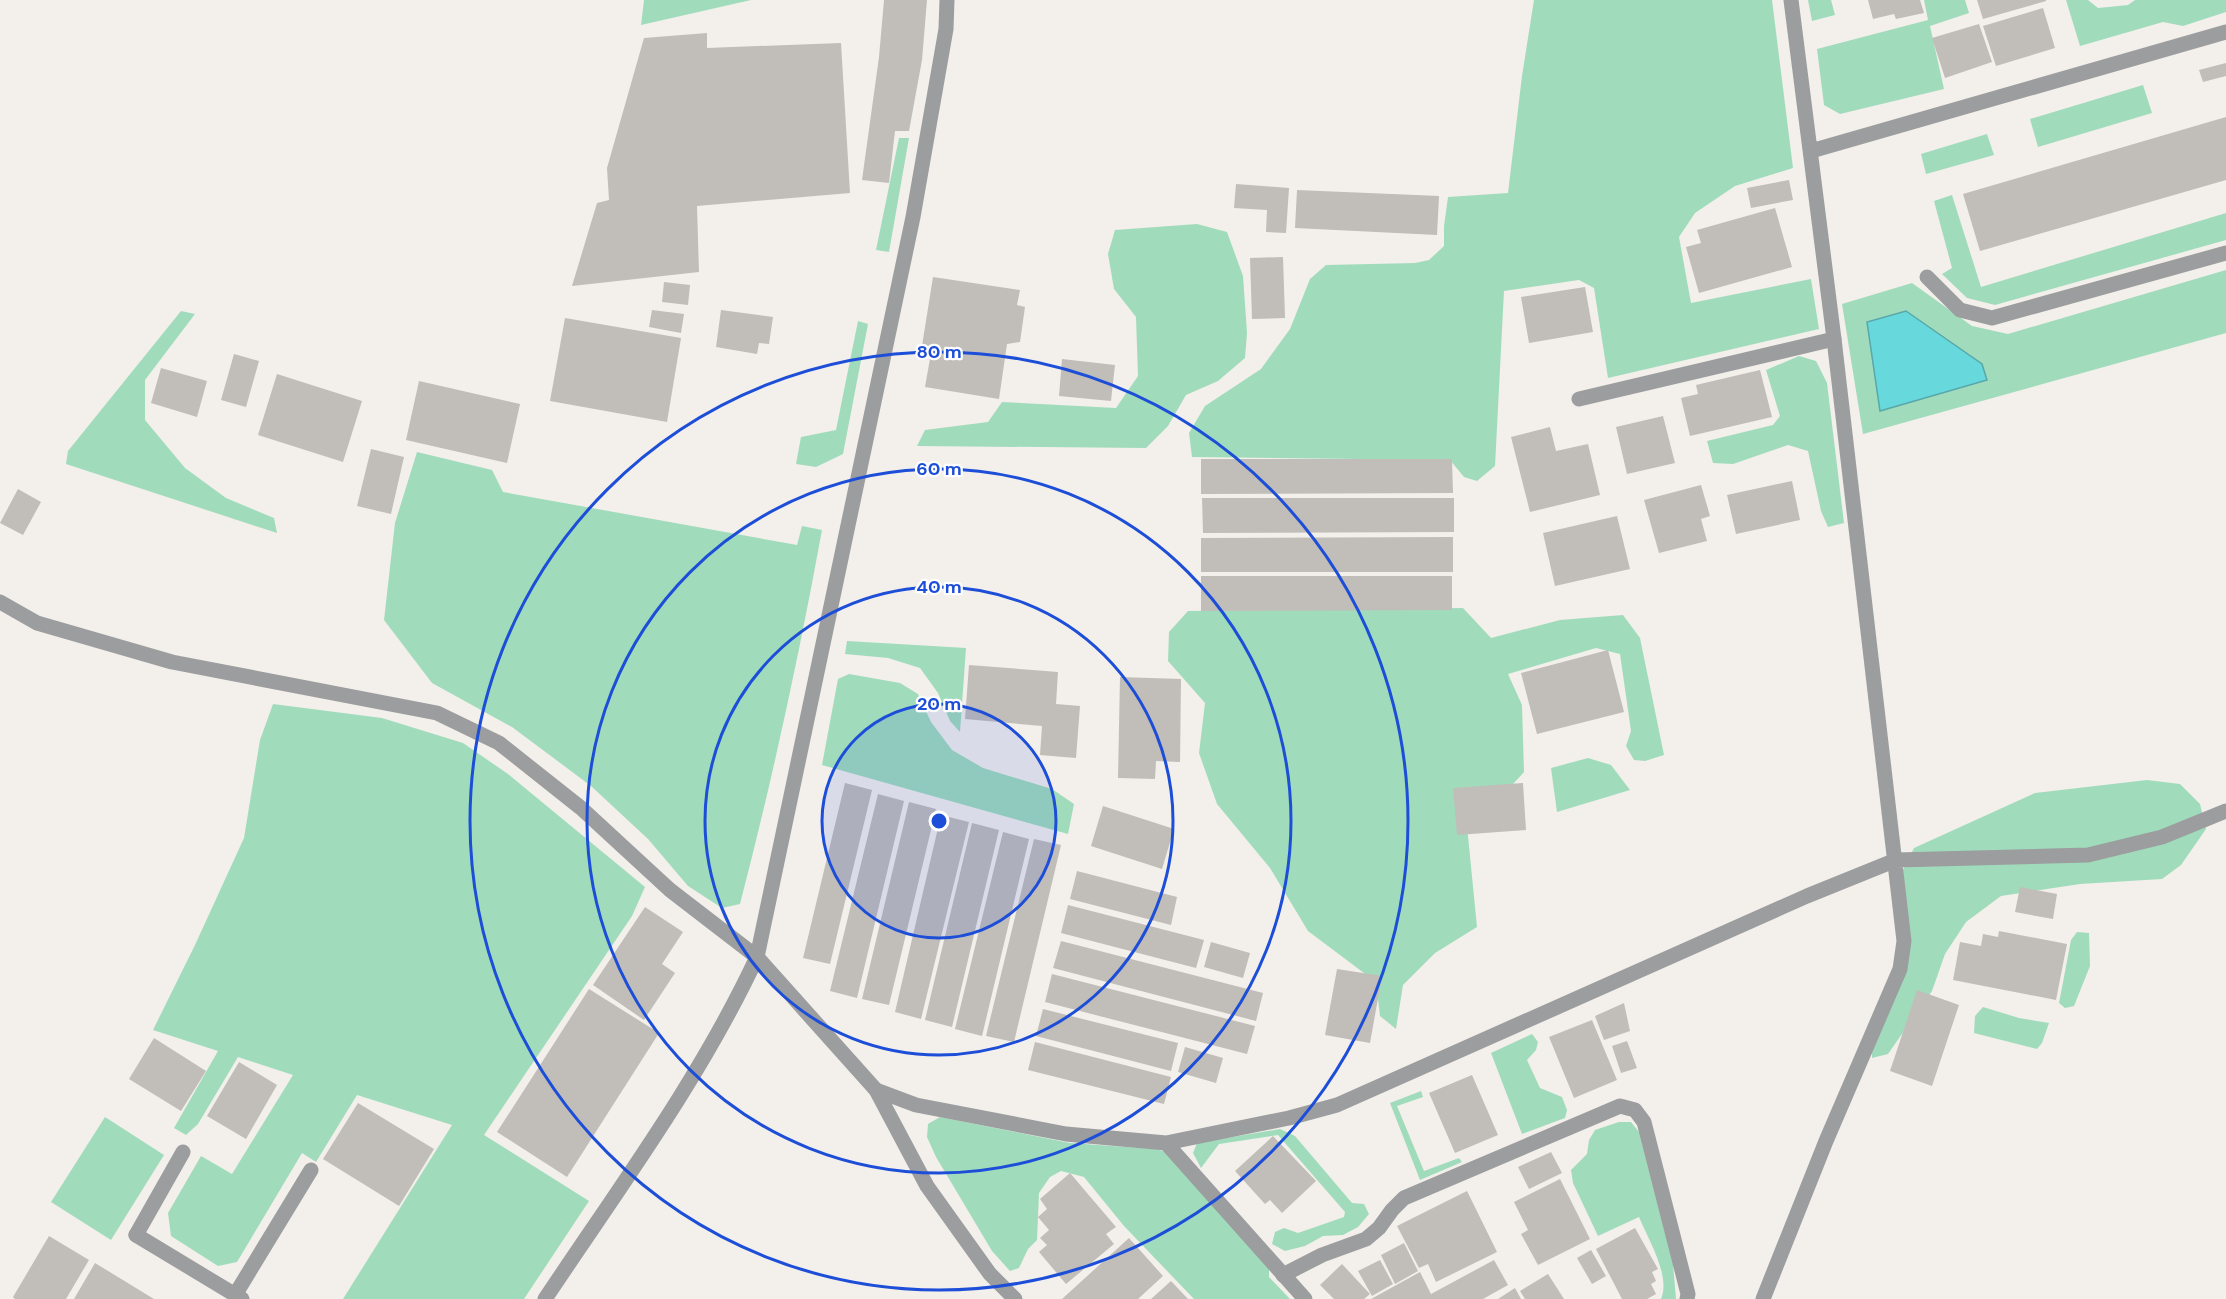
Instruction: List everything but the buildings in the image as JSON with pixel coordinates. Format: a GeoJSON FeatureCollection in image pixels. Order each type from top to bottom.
{"type":"FeatureCollection","features":[{"type":"Feature","properties":{"kind":"street"},"geometry":{"type":"LineString","coordinates":[[544,1299],[693,1077],[734,1006],[757,957],[913,217],[946,29],[947,0]]}},
{"type":"Feature","properties":{"kind":"street"},"geometry":{"type":"LineString","coordinates":[[1763,1299],[1826,1141],[1900,969],[1904,941],[1834,339],[1791,0]]}},
{"type":"Feature","properties":{"kind":"street"},"geometry":{"type":"LineString","coordinates":[[1811,151],[2226,32]]}},
{"type":"Feature","properties":{"kind":"street"},"geometry":{"type":"LineString","coordinates":[[1927,277],[1960,310],[1992,318],[2226,253]]}},
{"type":"Feature","properties":{"kind":"street"},"geometry":{"type":"LineString","coordinates":[[1579,399],[1834,339]]}},
{"type":"Feature","properties":{"kind":"street"},"geometry":{"type":"LineString","coordinates":[[0,602],[37,623],[172,662],[437,713],[499,743],[581,808],[670,890],[757,957],[876,1090],[927,1186],[990,1274],[1015,1299]]}},
{"type":"Feature","properties":{"kind":"street"},"geometry":{"type":"LineString","coordinates":[[876,1090],[916,1105],[1066,1134],[1166,1143],[1289,1118],[1337,1105],[1807,896],[1896,860],[2088,855],[2162,837],[2226,811]]}},
{"type":"Feature","properties":{"kind":"street"},"geometry":{"type":"LineString","coordinates":[[1283,1275],[1322,1256],[1366,1239],[1379,1228],[1404,1198],[1620,1106],[1635,1110],[1644,1122],[1688,1294],[1687,1299]]}},
{"type":"Feature","properties":{"kind":"street"},"geometry":{"type":"LineString","coordinates":[[1166,1143],[1305,1299]]}},
{"type":"Feature","properties":{"kind":"street"},"geometry":{"type":"LineString","coordinates":[[183,1152],[136,1235],[238,1297],[311,1170]]}},
{"type":"Feature","properties":{"kind":"green space"},"geometry":{"type":"Polygon","coordinates":[[[644,0],[751,0],[641,25],[644,0]]]}},
{"type":"Feature","properties":{"kind":"green space"},"geometry":{"type":"Polygon","coordinates":[[[1534,0],[1772,0],[1793,168],[1735,186],[1695,213],[1679,237],[1691,303],[1811,279],[1819,329],[1608,378],[1594,288],[1579,280],[1504,291],[1495,466],[1477,481],[1464,477],[1450,460],[1192,457],[1189,433],[1205,406],[1261,369],[1290,329],[1310,279],[1326,265],[1415,263],[1429,260],[1444,246],[1448,197],[1508,193],[1534,0]]]}},
{"type":"Feature","properties":{"kind":"green space"},"geometry":{"type":"Polygon","coordinates":[[[1808,0],[1831,0],[1835,15],[1812,21],[1808,0]]]}},
{"type":"Feature","properties":{"kind":"green space"},"geometry":{"type":"Polygon","coordinates":[[[1924,0],[1965,0],[1969,13],[1930,26],[1944,89],[1840,114],[1824,105],[1817,49],[1928,20],[1924,0]]]}},
{"type":"Feature","properties":{"kind":"green space"},"geometry":{"type":"Polygon","coordinates":[[[2066,0],[2088,0],[2098,8],[2128,5],[2135,0],[2226,0],[2226,12],[2183,26],[2163,22],[2080,46],[2066,0]]]}},
{"type":"Feature","properties":{"kind":"green space"},"geometry":{"type":"Polygon","coordinates":[[[2143,85],[2152,113],[2038,147],[2030,119],[2143,85]]]}},
{"type":"Feature","properties":{"kind":"green space"},"geometry":{"type":"Polygon","coordinates":[[[1987,134],[1994,155],[1926,174],[1921,154],[1987,134]]]}},
{"type":"Feature","properties":{"kind":"green space"},"geometry":{"type":"Polygon","coordinates":[[[899,138],[909,138],[889,252],[876,250],[899,138]]]}},
{"type":"Feature","properties":{"kind":"green space"},"geometry":{"type":"Polygon","coordinates":[[[1952,195],[1981,287],[2226,213],[2226,240],[1995,305],[1967,298],[1942,274],[1952,268],[1934,201],[1952,195]]]}},
{"type":"Feature","properties":{"kind":"green space"},"geometry":{"type":"Polygon","coordinates":[[[1197,224],[1227,232],[1243,276],[1247,333],[1245,358],[1218,381],[1186,395],[1168,426],[1146,448],[917,446],[925,430],[988,422],[1002,402],[1116,408],[1138,376],[1136,317],[1114,289],[1108,254],[1115,230],[1197,224]]]}},
{"type":"Feature","properties":{"kind":"green space"},"geometry":{"type":"Polygon","coordinates":[[[2226,270],[2226,333],[1863,434],[1842,304],[1912,283],[1972,326],[2008,334],[2226,270]]]}},
{"type":"Feature","properties":{"kind":"green space"},"geometry":{"type":"Polygon","coordinates":[[[181,311],[195,314],[145,380],[145,420],[185,468],[226,498],[274,518],[277,533],[66,464],[68,451],[181,311]]]}},
{"type":"Feature","properties":{"kind":"green space"},"geometry":{"type":"Polygon","coordinates":[[[858,321],[868,324],[843,454],[816,467],[796,464],[801,437],[836,430],[858,321]]]}},
{"type":"Feature","properties":{"kind":"green space"},"geometry":{"type":"Polygon","coordinates":[[[1799,356],[1816,361],[1827,383],[1844,523],[1828,527],[1821,511],[1808,451],[1788,445],[1733,464],[1713,463],[1707,441],[1773,425],[1780,416],[1766,370],[1799,356]]]}},
{"type":"Feature","properties":{"kind":"green space"},"geometry":{"type":"Polygon","coordinates":[[[417,452],[492,470],[503,492],[797,545],[802,526],[822,530],[784,718],[740,904],[722,908],[688,886],[648,839],[591,786],[512,727],[432,683],[384,620],[395,523],[417,452]]]}},
{"type":"Feature","properties":{"kind":"green space"},"geometry":{"type":"Polygon","coordinates":[[[1463,608],[1491,638],[1560,620],[1623,615],[1640,638],[1664,755],[1645,761],[1634,760],[1626,746],[1631,731],[1620,654],[1596,648],[1508,674],[1522,705],[1524,772],[1503,795],[1467,826],[1477,927],[1435,953],[1403,985],[1396,1029],[1380,1016],[1376,982],[1308,931],[1270,868],[1217,804],[1199,753],[1205,703],[1168,661],[1169,632],[1188,611],[1463,608]]]}},
{"type":"Feature","properties":{"kind":"green space"},"geometry":{"type":"Polygon","coordinates":[[[847,641],[966,648],[960,732],[950,721],[938,693],[920,668],[888,658],[845,654],[847,641]]]}},
{"type":"Feature","properties":{"kind":"green space"},"geometry":{"type":"Polygon","coordinates":[[[849,674],[900,683],[918,694],[931,722],[952,750],[983,768],[1052,789],[1074,804],[1068,834],[822,765],[838,679],[849,674]]]}},
{"type":"Feature","properties":{"kind":"green space"},"geometry":{"type":"Polygon","coordinates":[[[273,704],[382,718],[463,743],[508,774],[645,887],[632,916],[484,1135],[589,1201],[524,1299],[343,1299],[452,1125],[357,1095],[316,1162],[302,1153],[237,1262],[218,1266],[171,1236],[168,1213],[201,1156],[232,1174],[293,1075],[238,1057],[198,1124],[186,1135],[174,1128],[218,1051],[153,1030],[244,838],[260,740],[273,704]]]}},
{"type":"Feature","properties":{"kind":"green space"},"geometry":{"type":"Polygon","coordinates":[[[1588,758],[1611,765],[1630,790],[1557,812],[1551,768],[1588,758]]]}},
{"type":"Feature","properties":{"kind":"green space"},"geometry":{"type":"Polygon","coordinates":[[[2147,780],[2180,784],[2200,804],[2206,829],[2181,865],[2162,879],[2080,884],[2001,896],[1966,922],[1945,954],[1932,991],[1888,1054],[1872,1058],[1872,1046],[1907,967],[1903,870],[1914,848],[2035,793],[2147,780]]]}},
{"type":"Feature","properties":{"kind":"green space"},"geometry":{"type":"Polygon","coordinates":[[[2077,932],[2089,933],[2090,966],[2074,1006],[2065,1008],[2059,1003],[2071,940],[2077,932]]]}},
{"type":"Feature","properties":{"kind":"green space"},"geometry":{"type":"Polygon","coordinates":[[[1983,1007],[2019,1018],[2049,1023],[2042,1043],[2037,1049],[1974,1033],[1975,1016],[1983,1007]]]}},
{"type":"Feature","properties":{"kind":"green space"},"geometry":{"type":"Polygon","coordinates":[[[1532,1034],[1538,1042],[1536,1050],[1527,1060],[1540,1088],[1562,1097],[1567,1110],[1565,1118],[1522,1134],[1491,1053],[1532,1034]]]}},
{"type":"Feature","properties":{"kind":"green space"},"geometry":{"type":"Polygon","coordinates":[[[1421,1091],[1423,1097],[1397,1106],[1424,1171],[1459,1158],[1462,1162],[1420,1180],[1390,1103],[1421,1091]]]}},
{"type":"Feature","properties":{"kind":"green space"},"geometry":{"type":"Polygon","coordinates":[[[105,1117],[164,1155],[111,1240],[51,1202],[105,1117]]]}},
{"type":"Feature","properties":{"kind":"green space"},"geometry":{"type":"Polygon","coordinates":[[[940,1117],[1070,1143],[1155,1149],[1167,1152],[1269,1267],[1269,1277],[1290,1299],[1194,1299],[1124,1226],[1084,1177],[1061,1171],[1050,1177],[1039,1193],[1037,1240],[1028,1249],[1019,1268],[1010,1271],[992,1251],[936,1157],[927,1137],[928,1124],[940,1117]]]}},
{"type":"Feature","properties":{"kind":"green space"},"geometry":{"type":"Polygon","coordinates":[[[1619,1122],[1631,1122],[1639,1132],[1673,1264],[1676,1299],[1661,1299],[1663,1280],[1661,1269],[1639,1217],[1598,1236],[1573,1183],[1571,1170],[1587,1154],[1589,1140],[1595,1130],[1619,1122]]]}},
{"type":"Feature","properties":{"kind":"green space"},"geometry":{"type":"Polygon","coordinates":[[[1280,1129],[1295,1136],[1352,1203],[1364,1204],[1369,1214],[1358,1227],[1343,1235],[1323,1236],[1305,1246],[1285,1251],[1272,1244],[1275,1232],[1284,1228],[1298,1233],[1344,1217],[1345,1212],[1278,1135],[1219,1144],[1201,1168],[1193,1153],[1197,1143],[1280,1129]]]}},
{"type":"Feature","properties":{"kind":"water"},"geometry":{"type":"Polygon","coordinates":[[[1906,311],[1982,364],[1987,380],[1880,411],[1867,322],[1906,311]]]}}]}
